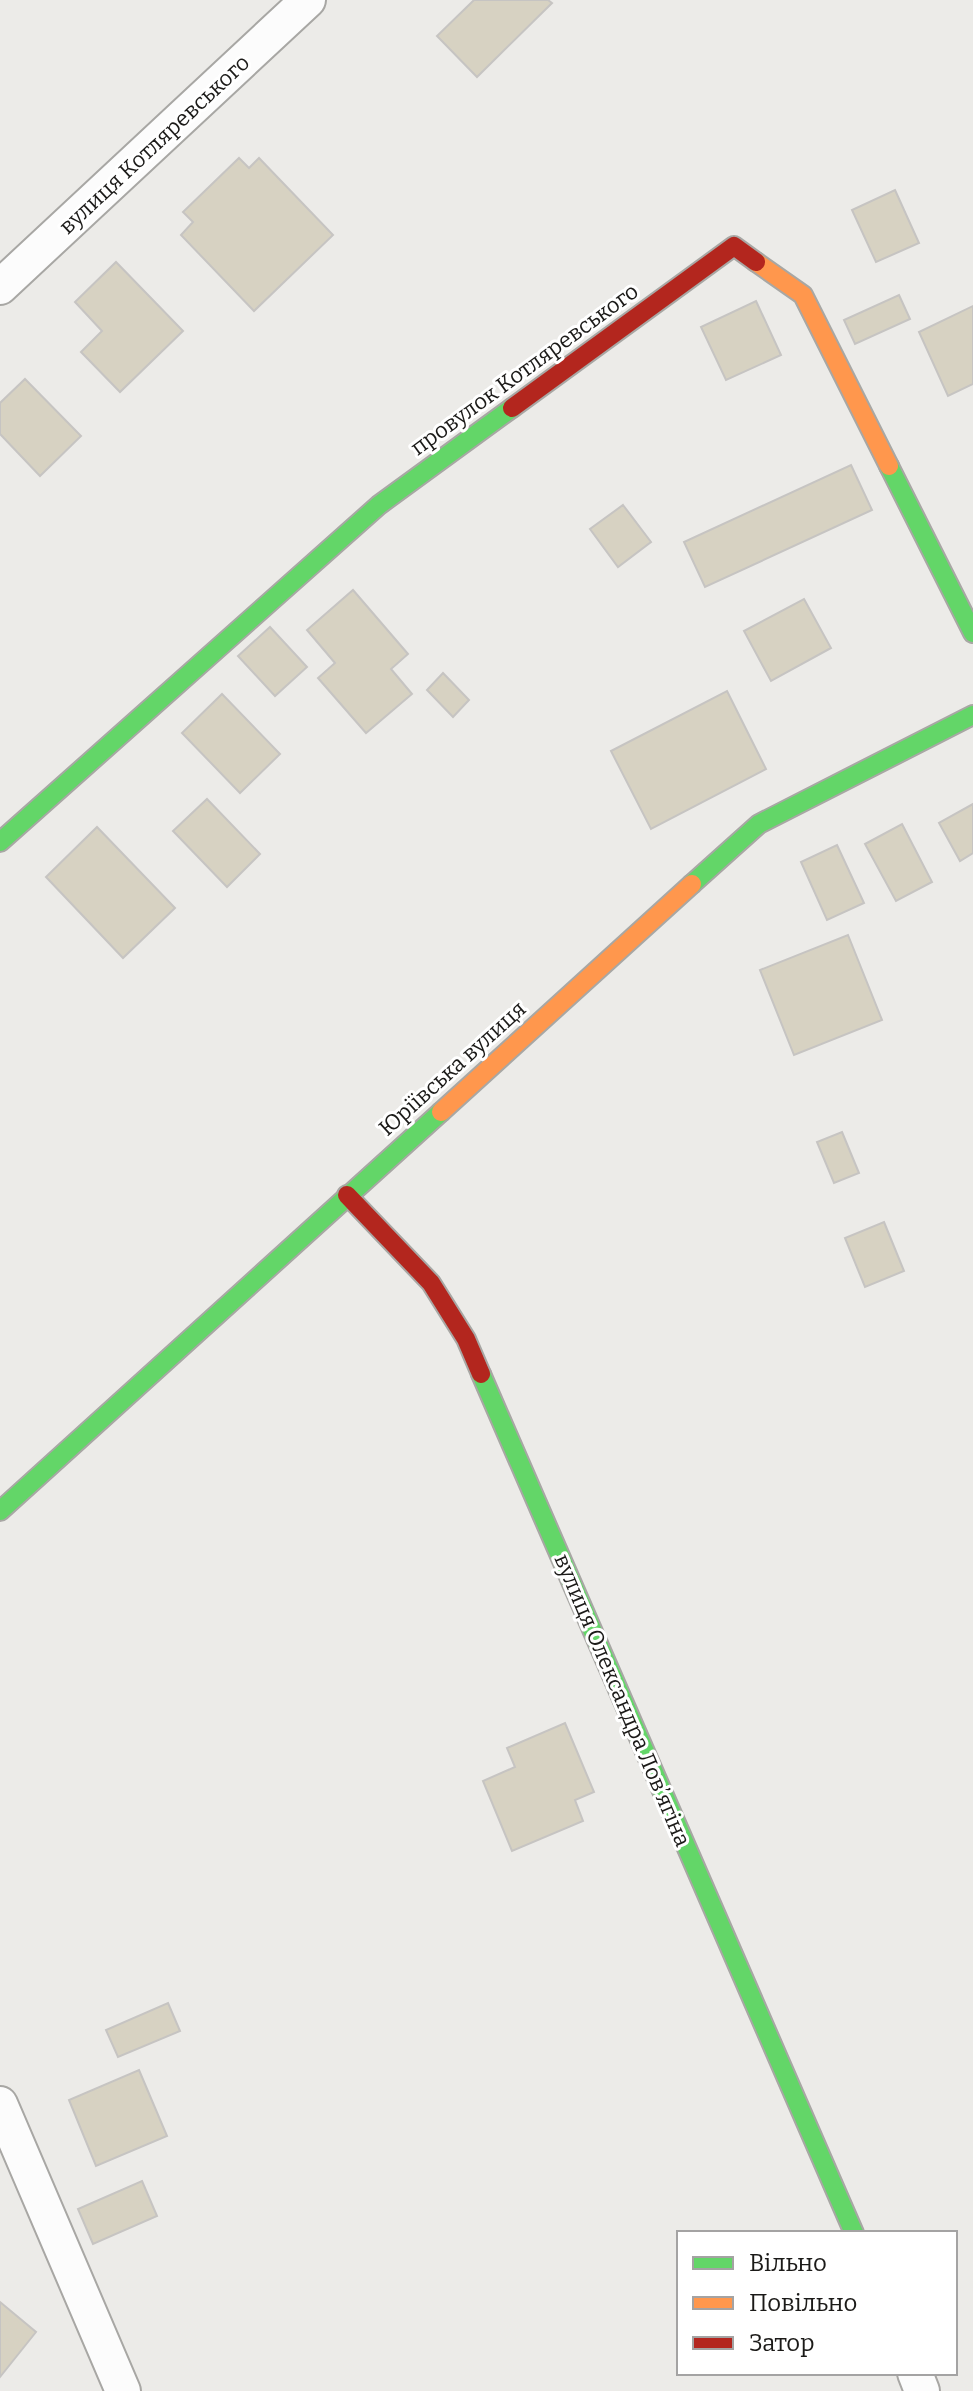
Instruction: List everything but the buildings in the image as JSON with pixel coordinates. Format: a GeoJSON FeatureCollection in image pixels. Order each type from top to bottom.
{"type":"FeatureCollection","features":[{"type":"Feature","properties":{"kind":"street","name":"вулиця Котляревського"},"geometry":{"type":"LineString","coordinates":[[0,287],[308,0]]}},
{"type":"Feature","properties":{"kind":"street","name":"провулок Котляревського"},"geometry":{"type":"LineString","coordinates":[[0,842],[379,505],[734,246],[803,295],[973,633]]}},
{"type":"Feature","properties":{"kind":"street","name":"Юріївська вулиця"},"geometry":{"type":"LineString","coordinates":[[0,1511],[759,824],[973,715]]}},
{"type":"Feature","properties":{"kind":"street","name":"вулиця Олександра Ловʼягіна"},"geometry":{"type":"LineString","coordinates":[[347,1195],[431,1283],[466,1339],[853,2231]]}},
{"type":"Feature","properties":{"kind":"street"},"geometry":{"type":"LineString","coordinates":[[0,2104],[123,2391]]}},
{"type":"Feature","properties":{"kind":"traffic: fast"},"geometry":{"type":"LineString","coordinates":[[0,842],[379,505],[512,408]]}},
{"type":"Feature","properties":{"kind":"traffic: fast"},"geometry":{"type":"LineString","coordinates":[[889,466],[973,633]]}},
{"type":"Feature","properties":{"kind":"traffic: fast"},"geometry":{"type":"LineString","coordinates":[[692,884],[759,824],[973,715]]}},
{"type":"Feature","properties":{"kind":"traffic: fast"},"geometry":{"type":"LineString","coordinates":[[0,1511],[441,1112]]}},
{"type":"Feature","properties":{"kind":"traffic: fast"},"geometry":{"type":"LineString","coordinates":[[481,1374],[853,2231]]}},
{"type":"Feature","properties":{"kind":"traffic: slow"},"geometry":{"type":"LineString","coordinates":[[756,262],[803,295],[889,466]]}},
{"type":"Feature","properties":{"kind":"traffic: slow"},"geometry":{"type":"LineString","coordinates":[[441,1112],[692,884]]}},
{"type":"Feature","properties":{"kind":"traffic: jam"},"geometry":{"type":"LineString","coordinates":[[512,408],[734,246],[756,262]]}},
{"type":"Feature","properties":{"kind":"traffic: jam"},"geometry":{"type":"LineString","coordinates":[[347,1195],[431,1283],[466,1339],[481,1374]]}}]}
